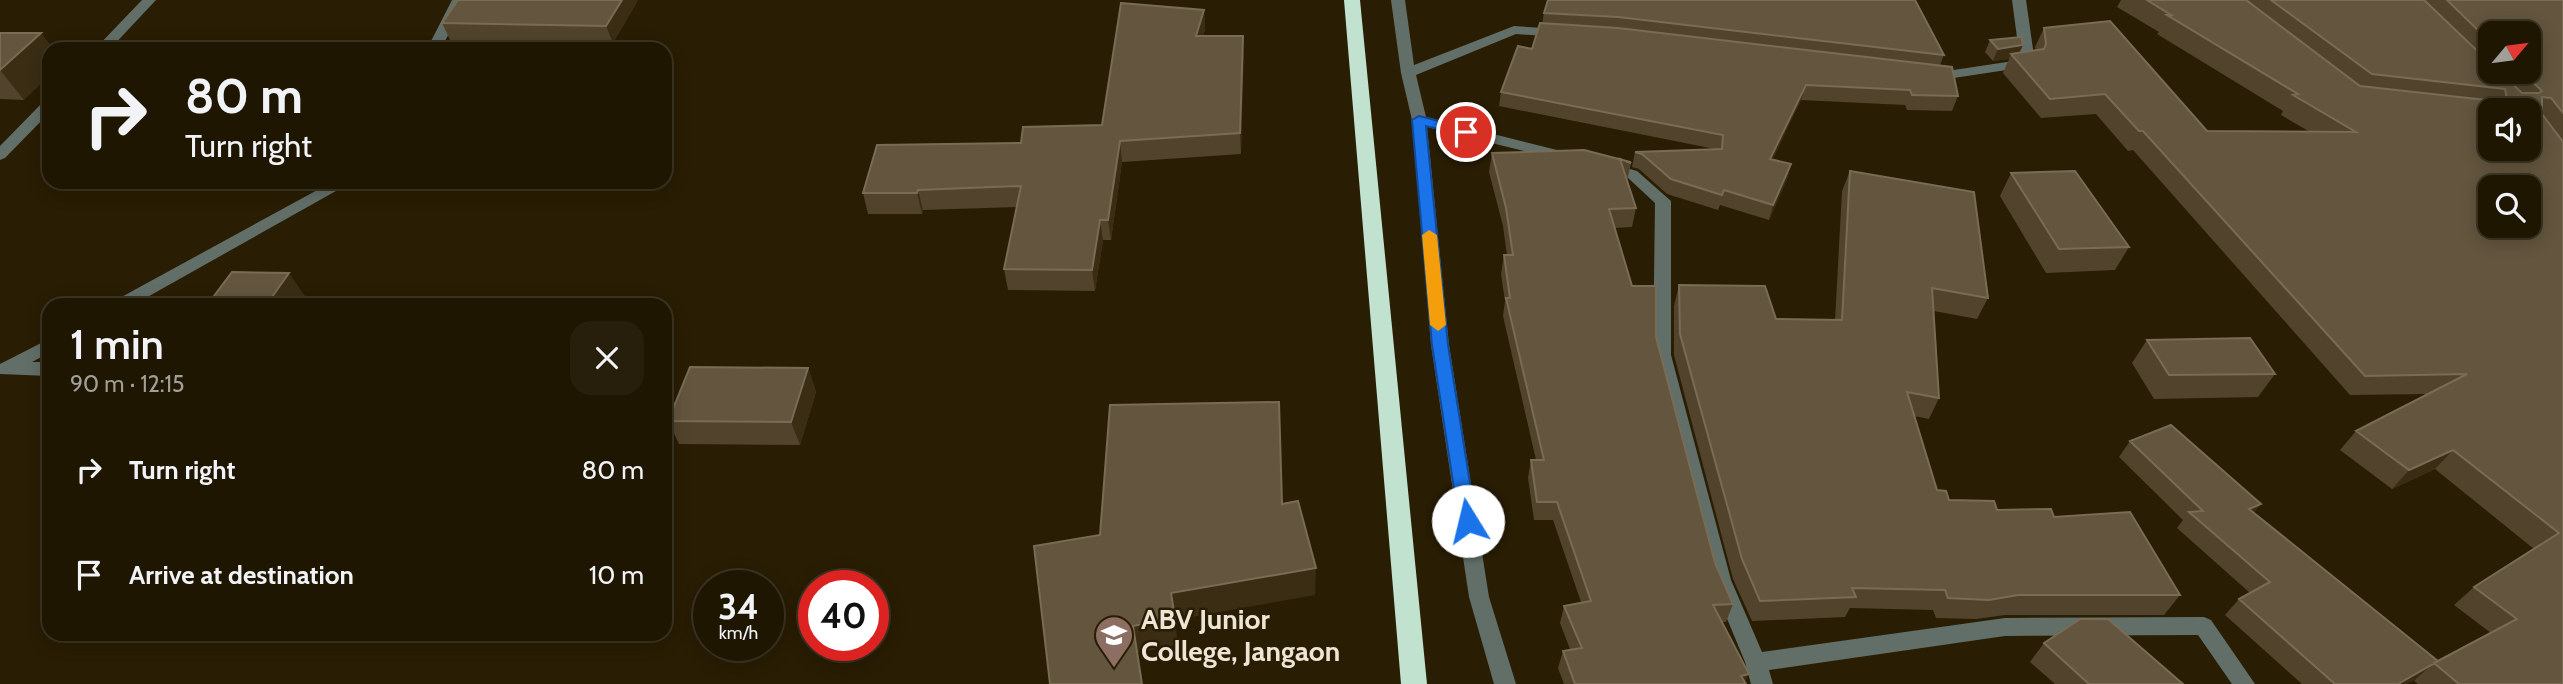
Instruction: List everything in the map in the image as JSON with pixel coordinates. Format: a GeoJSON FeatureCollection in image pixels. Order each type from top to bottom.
{"type":"FeatureCollection","features":[{"type":"Feature","properties":{"kind":"highway"},"geometry":{"type":"LineString","coordinates":[[1352,0],[1414,684]]}},
{"type":"Feature","properties":{"kind":"street"},"geometry":{"type":"LineString","coordinates":[[109,42],[149,0]]}},
{"type":"Feature","properties":{"kind":"street"},"geometry":{"type":"LineString","coordinates":[[438,42],[459,0]]}},
{"type":"Feature","properties":{"kind":"street"},"geometry":{"type":"LineString","coordinates":[[1398,0],[1408,73],[1419,120],[1440,345],[1479,597],[1504,684]]}},
{"type":"Feature","properties":{"kind":"street"},"geometry":{"type":"LineString","coordinates":[[1919,72],[1947,75],[2028,64],[2019,0]]}},
{"type":"Feature","properties":{"kind":"street"},"geometry":{"type":"LineString","coordinates":[[1408,73],[1514,30],[1577,33]]}},
{"type":"Feature","properties":{"kind":"street"},"geometry":{"type":"LineString","coordinates":[[0,155],[42,111]]}},
{"type":"Feature","properties":{"kind":"street"},"geometry":{"type":"LineString","coordinates":[[1419,120],[1632,174],[1663,201],[1662,355],[1721,580],[1756,662],[1762,684]]}},
{"type":"Feature","properties":{"kind":"street"},"geometry":{"type":"LineString","coordinates":[[133,298],[331,189]]}},
{"type":"Feature","properties":{"kind":"street"},"geometry":{"type":"LineString","coordinates":[[42,349],[6,369],[42,369]]}},
{"type":"Feature","properties":{"kind":"street"},"geometry":{"type":"LineString","coordinates":[[1756,662],[2005,627],[2204,626],[2244,684]]}},
{"type":"Feature","properties":{"kind":"building"},"geometry":{"type":"Polygon","coordinates":[[[458,0],[622,0],[606,26],[442,23],[458,0]]]}},
{"type":"Feature","properties":{"kind":"building"},"geometry":{"type":"Polygon","coordinates":[[[1548,0],[1915,0],[1944,55],[1618,17],[1544,13],[1548,0]]]}},
{"type":"Feature","properties":{"kind":"building"},"geometry":{"type":"Polygon","coordinates":[[[2147,0],[2246,0],[2360,86],[2478,99],[2478,161],[2541,161],[2541,98],[2507,98],[2505,89],[2372,74],[2271,0],[2424,0],[2478,52],[2478,84],[2513,84],[2522,93],[2539,93],[2542,91],[2535,84],[2541,84],[2541,21],[2478,21],[2478,30],[2447,0],[2563,0],[2563,113],[2551,98],[2542,97],[2542,114],[2563,142],[2563,684],[2459,684],[2434,663],[2517,619],[2474,587],[2559,533],[2453,450],[2409,470],[2356,431],[2467,374],[2365,376],[2143,131],[2139,131],[2105,94],[2050,99],[2011,54],[2044,49],[2044,28],[2110,21],[2207,131],[2356,132],[2167,15],[2171,15],[2147,0]]]}},
{"type":"Feature","properties":{"kind":"building"},"geometry":{"type":"Polygon","coordinates":[[[1121,3],[1204,10],[1196,36],[1243,36],[1240,133],[1120,141],[1108,220],[1100,220],[1092,270],[1004,269],[1021,186],[918,190],[917,193],[863,193],[877,145],[1021,143],[1023,127],[1102,125],[1121,3]]]}},
{"type":"Feature","properties":{"kind":"building"},"geometry":{"type":"Polygon","coordinates":[[[1540,23],[1618,28],[1952,67],[1958,96],[1912,95],[1910,90],[1806,85],[1770,159],[1791,164],[1773,205],[1724,190],[1722,195],[1671,179],[1642,154],[1635,152],[1722,149],[1723,135],[1501,92],[1518,46],[1532,49],[1540,23]]]}},
{"type":"Feature","properties":{"kind":"building"},"geometry":{"type":"Polygon","coordinates":[[[0,33],[41,33],[0,70],[0,33]]]}},
{"type":"Feature","properties":{"kind":"building"},"geometry":{"type":"Polygon","coordinates":[[[2021,37],[2023,45],[1998,49],[1990,40],[2021,37]]]}},
{"type":"Feature","properties":{"kind":"building"},"geometry":{"type":"Polygon","coordinates":[[[1584,150],[1620,159],[1636,208],[1609,209],[1632,286],[1656,286],[1656,337],[1715,563],[1733,604],[1713,605],[1749,674],[1741,676],[1746,684],[1575,684],[1563,651],[1582,648],[1564,606],[1591,601],[1557,502],[1537,502],[1531,460],[1544,460],[1506,298],[1510,298],[1504,255],[1513,255],[1506,208],[1492,153],[1584,150]]]}},
{"type":"Feature","properties":{"kind":"building"},"geometry":{"type":"Polygon","coordinates":[[[1850,171],[1974,192],[1988,298],[1932,288],[1939,398],[1907,392],[1937,490],[1946,491],[1949,500],[1994,501],[1997,510],[2051,509],[2054,517],[2130,512],[2180,595],[2018,595],[1989,600],[1948,598],[1945,590],[1852,588],[1856,597],[1760,601],[1742,559],[1680,334],[1679,285],[1765,286],[1776,319],[1842,320],[1850,171]]]}},
{"type":"Feature","properties":{"kind":"building"},"geometry":{"type":"Polygon","coordinates":[[[2075,171],[2129,247],[2059,249],[2011,173],[2075,171]]]}},
{"type":"Feature","properties":{"kind":"building"},"geometry":{"type":"Polygon","coordinates":[[[232,272],[289,273],[271,298],[212,298],[232,272]]]}},
{"type":"Feature","properties":{"kind":"building"},"geometry":{"type":"Polygon","coordinates":[[[2250,338],[2275,374],[2169,375],[2147,340],[2250,338]]]}},
{"type":"Feature","properties":{"kind":"building"},"geometry":{"type":"Polygon","coordinates":[[[690,367],[808,368],[791,422],[672,421],[672,411],[690,367]]]}},
{"type":"Feature","properties":{"kind":"building"},"geometry":{"type":"Polygon","coordinates":[[[1279,402],[1282,504],[1298,501],[1316,568],[1171,593],[1175,618],[1133,626],[1142,684],[1050,684],[1034,546],[1100,535],[1110,405],[1279,402]]]}},
{"type":"Feature","properties":{"kind":"building"},"geometry":{"type":"Polygon","coordinates":[[[2171,425],[2261,504],[2249,509],[2438,661],[2398,684],[2335,684],[2239,599],[2270,582],[2189,512],[2203,511],[2130,441],[2171,425]]]}},
{"type":"Feature","properties":{"kind":"building"},"geometry":{"type":"Polygon","coordinates":[[[2080,619],[2108,619],[2183,684],[2089,684],[2044,643],[2080,619]]]}},
{"type":"Feature","properties":{"kind":"slow traffic"},"geometry":{"type":"LineString","coordinates":[[1429,235],[1438,325]]}},
{"type":"Feature","properties":{"kind":"place","name":"ABV Junior College, Jangaon"},"geometry":{"type":"Point","coordinates":[1114,669]}},
{"type":"Feature","properties":{"kind":"route"},"geometry":{"type":"LineString","coordinates":[[1466,132],[1419,120],[1440,345],[1468,521]]}}]}
